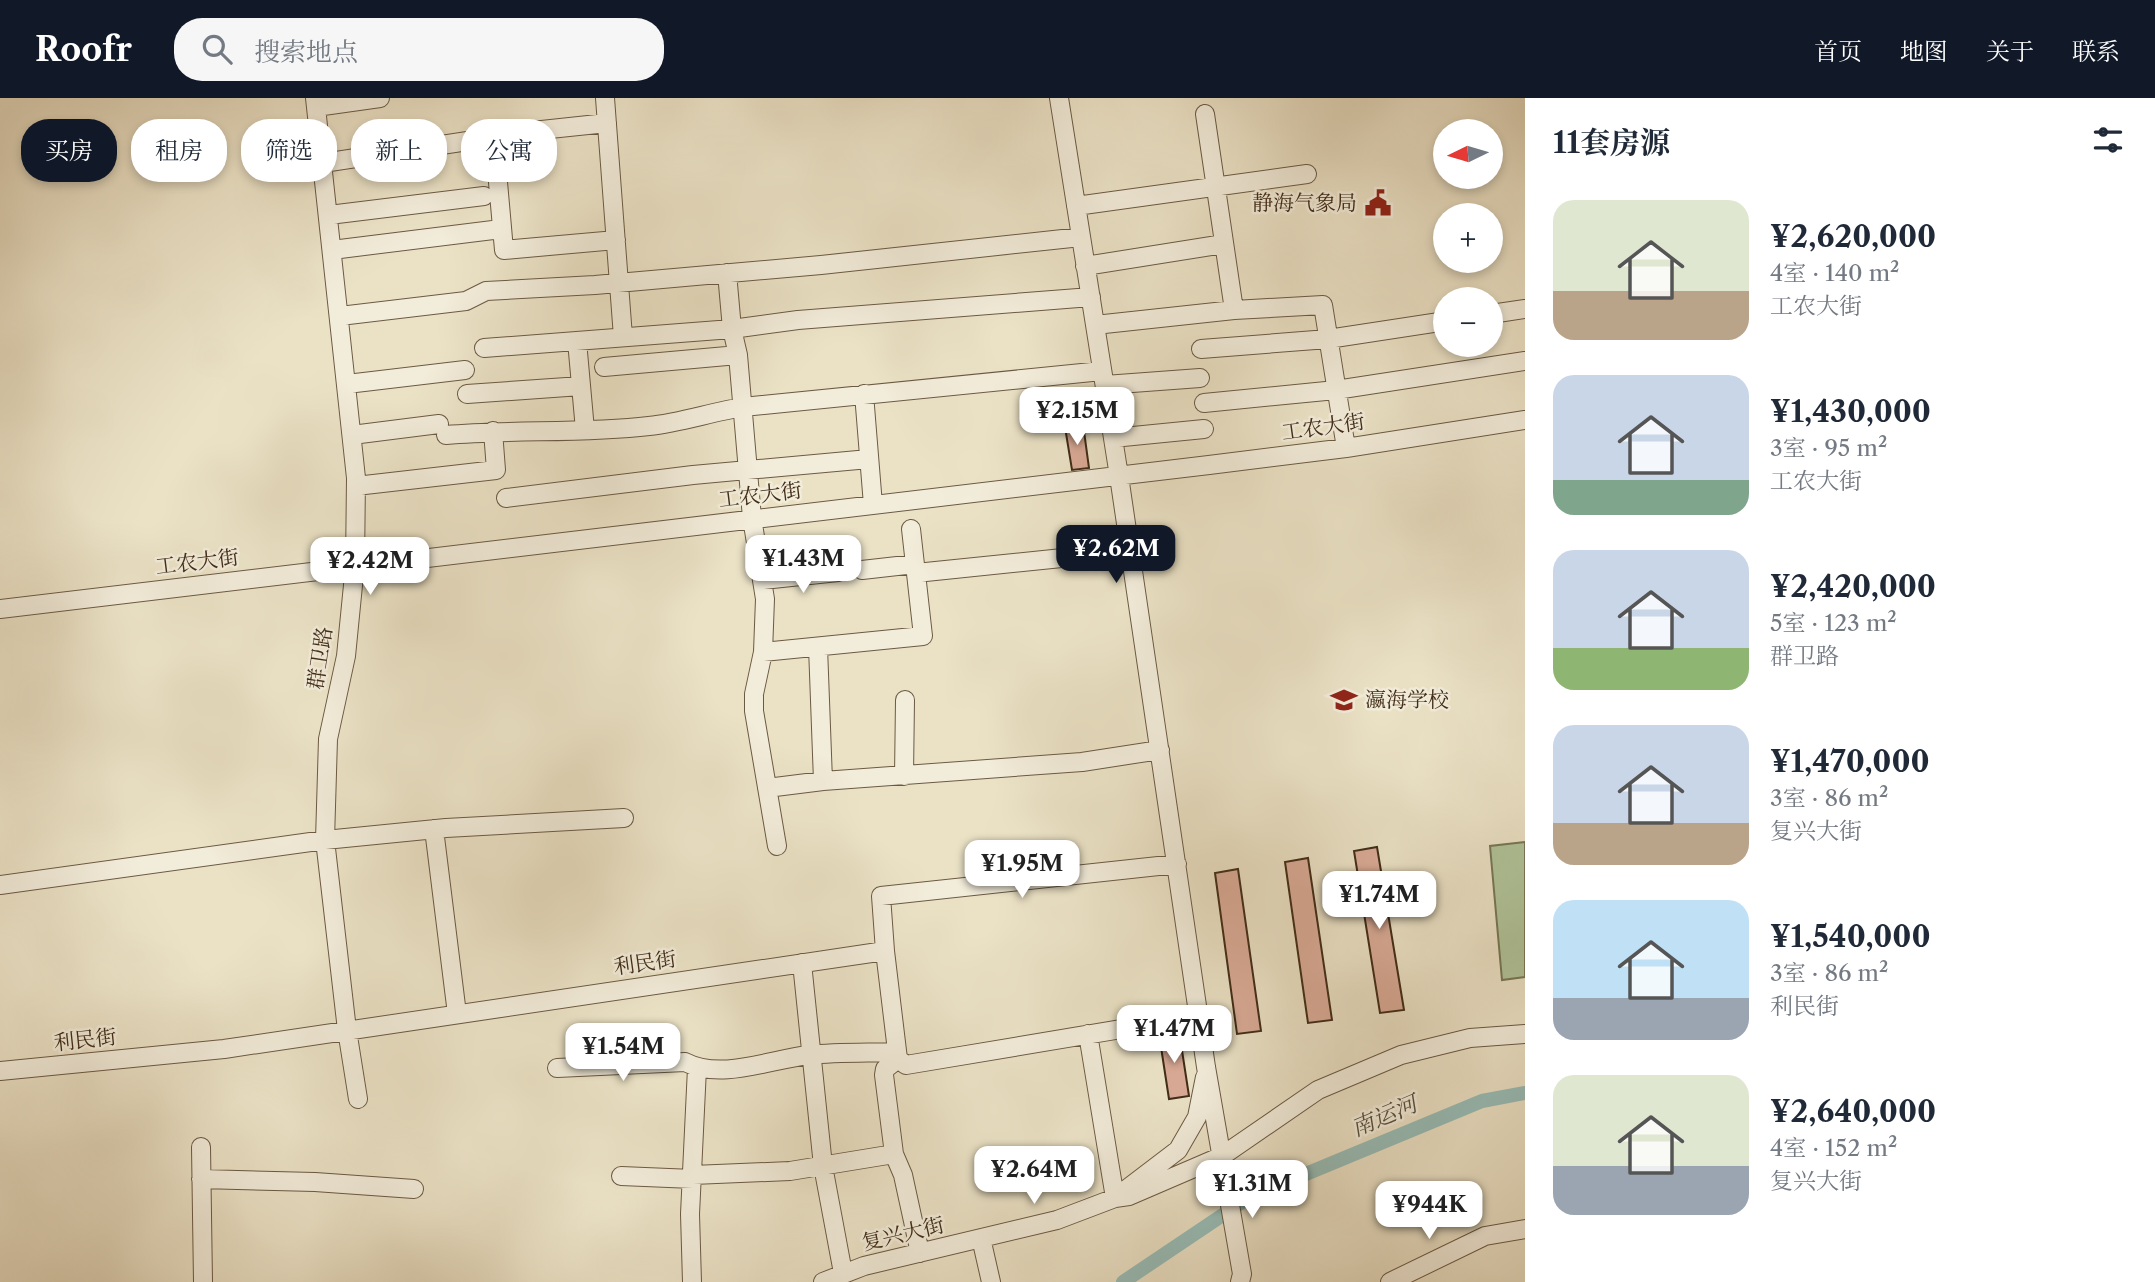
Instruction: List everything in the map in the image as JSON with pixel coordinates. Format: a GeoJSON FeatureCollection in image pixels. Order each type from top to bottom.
{"type":"FeatureCollection","features":[{"type":"Feature","properties":{"kind":"street"},"geometry":{"type":"LineString","coordinates":[[315,102],[380,98]]}},
{"type":"Feature","properties":{"kind":"street"},"geometry":{"type":"LineString","coordinates":[[605,98],[623,337]]}},
{"type":"Feature","properties":{"kind":"street"},"geometry":{"type":"LineString","coordinates":[[1059,98],[1119,476],[1206,1067],[1241,1278]]}},
{"type":"Feature","properties":{"kind":"street"},"geometry":{"type":"LineString","coordinates":[[1205,114],[1234,310]]}},
{"type":"Feature","properties":{"kind":"street"},"geometry":{"type":"LineString","coordinates":[[557,128],[607,123]]}},
{"type":"Feature","properties":{"kind":"street"},"geometry":{"type":"LineString","coordinates":[[337,161],[461,142]]}},
{"type":"Feature","properties":{"kind":"street"},"geometry":{"type":"LineString","coordinates":[[1076,206],[1307,174]]}},
{"type":"Feature","properties":{"kind":"street","name":"群卫路"},"geometry":{"type":"LineString","coordinates":[[325,182],[356,486],[355,565],[346,656],[328,739],[325,840],[346,1030],[358,1099]]}},
{"type":"Feature","properties":{"kind":"street"},"geometry":{"type":"LineString","coordinates":[[498,182],[504,250],[616,240]]}},
{"type":"Feature","properties":{"kind":"street"},"geometry":{"type":"LineString","coordinates":[[329,215],[484,196]]}},
{"type":"Feature","properties":{"kind":"street"},"geometry":{"type":"LineString","coordinates":[[332,250],[493,230]]}},
{"type":"Feature","properties":{"kind":"street"},"geometry":{"type":"LineString","coordinates":[[340,316],[466,301],[486,291],[727,273],[1081,236]]}},
{"type":"Feature","properties":{"kind":"street"},"geometry":{"type":"LineString","coordinates":[[1085,266],[1224,244]]}},
{"type":"Feature","properties":{"kind":"street"},"geometry":{"type":"LineString","coordinates":[[727,273],[732,328],[738,355],[752,519],[765,599],[763,652],[754,694],[754,711],[777,846]]}},
{"type":"Feature","properties":{"kind":"street"},"geometry":{"type":"LineString","coordinates":[[484,348],[1091,297]]}},
{"type":"Feature","properties":{"kind":"street"},"geometry":{"type":"LineString","coordinates":[[1095,325],[1234,310],[1323,305],[1346,448]]}},
{"type":"Feature","properties":{"kind":"street"},"geometry":{"type":"LineString","coordinates":[[1503,312],[1525,309]]}},
{"type":"Feature","properties":{"kind":"street"},"geometry":{"type":"LineString","coordinates":[[1201,349],[1328,339],[1433,323]]}},
{"type":"Feature","properties":{"kind":"street"},"geometry":{"type":"LineString","coordinates":[[577,341],[584,430]]}},
{"type":"Feature","properties":{"kind":"street"},"geometry":{"type":"LineString","coordinates":[[604,367],[738,355]]}},
{"type":"Feature","properties":{"kind":"street"},"geometry":{"type":"LineString","coordinates":[[1204,402],[1336,390],[1525,361]]}},
{"type":"Feature","properties":{"kind":"street"},"geometry":{"type":"LineString","coordinates":[[347,384],[465,370]]}},
{"type":"Feature","properties":{"kind":"street"},"geometry":{"type":"LineString","coordinates":[[352,435],[443,430],[584,430],[652,426],[709,412],[864,394],[1103,378],[1200,378]]}},
{"type":"Feature","properties":{"kind":"street"},"geometry":{"type":"LineString","coordinates":[[467,394],[581,386]]}},
{"type":"Feature","properties":{"kind":"street"},"geometry":{"type":"LineString","coordinates":[[864,394],[873,505]]}},
{"type":"Feature","properties":{"kind":"street","name":"工农大街"},"geometry":{"type":"LineString","coordinates":[[0,609],[1346,448],[1525,420]]}},
{"type":"Feature","properties":{"kind":"street"},"geometry":{"type":"LineString","coordinates":[[1113,438],[1203,429]]}},
{"type":"Feature","properties":{"kind":"street"},"geometry":{"type":"LineString","coordinates":[[356,486],[496,470],[493,431]]}},
{"type":"Feature","properties":{"kind":"street"},"geometry":{"type":"LineString","coordinates":[[506,498],[869,459]]}},
{"type":"Feature","properties":{"kind":"street"},"geometry":{"type":"LineString","coordinates":[[763,652],[923,636],[911,529]]}},
{"type":"Feature","properties":{"kind":"street"},"geometry":{"type":"LineString","coordinates":[[862,570],[916,569],[1130,551]]}},
{"type":"Feature","properties":{"kind":"street"},"geometry":{"type":"LineString","coordinates":[[763,580],[838,572]]}},
{"type":"Feature","properties":{"kind":"street"},"geometry":{"type":"LineString","coordinates":[[817,647],[823,781]]}},
{"type":"Feature","properties":{"kind":"street"},"geometry":{"type":"LineString","coordinates":[[904,775],[905,700]]}},
{"type":"Feature","properties":{"kind":"street"},"geometry":{"type":"LineString","coordinates":[[767,788],[823,781],[1082,762],[1160,750]]}},
{"type":"Feature","properties":{"kind":"street"},"geometry":{"type":"LineString","coordinates":[[0,885],[325,840],[434,829],[624,818]]}},
{"type":"Feature","properties":{"kind":"street"},"geometry":{"type":"LineString","coordinates":[[434,829],[457,1014]]}},
{"type":"Feature","properties":{"kind":"street"},"geometry":{"type":"LineString","coordinates":[[1177,864],[881,896],[897,1055],[906,1065],[1199,1016]]}},
{"type":"Feature","properties":{"kind":"street","name":"利民街"},"geometry":{"type":"LineString","coordinates":[[0,1071],[224,1049],[885,951]]}},
{"type":"Feature","properties":{"kind":"street"},"geometry":{"type":"LineString","coordinates":[[802,963],[823,1166],[843,1273]]}},
{"type":"Feature","properties":{"kind":"street"},"geometry":{"type":"LineString","coordinates":[[1088,1034],[1115,1198],[1129,1196],[1224,1165],[1318,1090],[1401,1055],[1470,1038],[1525,1034]]}},
{"type":"Feature","properties":{"kind":"street"},"geometry":{"type":"LineString","coordinates":[[557,1068],[685,1062],[697,1068],[753,1067],[774,1060],[810,1055],[897,1055]]}},
{"type":"Feature","properties":{"kind":"street"},"geometry":{"type":"LineString","coordinates":[[897,1055],[885,1069],[884,1076],[894,1154],[903,1175],[920,1254]]}},
{"type":"Feature","properties":{"kind":"street","name":"复兴大街"},"geometry":{"type":"LineString","coordinates":[[823,1282],[864,1266],[1057,1220],[1115,1198],[1178,1150],[1197,1117],[1206,1067]]}},
{"type":"Feature","properties":{"kind":"street"},"geometry":{"type":"LineString","coordinates":[[692,1282],[690,1248],[697,1068]]}},
{"type":"Feature","properties":{"kind":"street"},"geometry":{"type":"LineString","coordinates":[[201,1147],[204,1282]]}},
{"type":"Feature","properties":{"kind":"street"},"geometry":{"type":"LineString","coordinates":[[621,1176],[693,1177],[790,1171],[894,1154]]}},
{"type":"Feature","properties":{"kind":"street"},"geometry":{"type":"LineString","coordinates":[[201,1179],[315,1182],[414,1189]]}},
{"type":"Feature","properties":{"kind":"street"},"geometry":{"type":"LineString","coordinates":[[1390,1282],[1485,1236],[1525,1229]]}},
{"type":"Feature","properties":{"kind":"street"},"geometry":{"type":"LineString","coordinates":[[981,1238],[991,1282]]}},
{"type":"Feature","properties":{"kind":"green space"},"geometry":{"type":"Polygon","coordinates":[[[1525,842],[1525,977],[1502,980],[1490,846],[1525,842]]]}},
{"type":"Feature","properties":{"kind":"building"},"geometry":{"type":"Polygon","coordinates":[[[1083,424],[1089,468],[1072,470],[1065,427],[1083,424]]]}},
{"type":"Feature","properties":{"kind":"building"},"geometry":{"type":"Polygon","coordinates":[[[1377,847],[1404,1010],[1380,1013],[1354,851],[1377,847]]]}},
{"type":"Feature","properties":{"kind":"building"},"geometry":{"type":"Polygon","coordinates":[[[1308,858],[1332,1020],[1308,1023],[1285,862],[1308,858]]]}},
{"type":"Feature","properties":{"kind":"building"},"geometry":{"type":"Polygon","coordinates":[[[1238,869],[1261,1031],[1237,1034],[1215,873],[1238,869]]]}},
{"type":"Feature","properties":{"kind":"building"},"geometry":{"type":"Polygon","coordinates":[[[1179,1031],[1189,1096],[1169,1099],[1159,1034],[1179,1031]]]}},
{"type":"Feature","properties":{"kind":"waterway","name":"南运河"},"geometry":{"type":"LineString","coordinates":[[1123,1282],[1248,1198],[1482,1101],[1525,1093]]}},
{"type":"Feature","properties":{"kind":"place","name":"静海气象局"},"geometry":{"type":"Point","coordinates":[1378,203]}},
{"type":"Feature","properties":{"kind":"place","name":"瀛海学校"},"geometry":{"type":"Point","coordinates":[1344,700]}}]}
